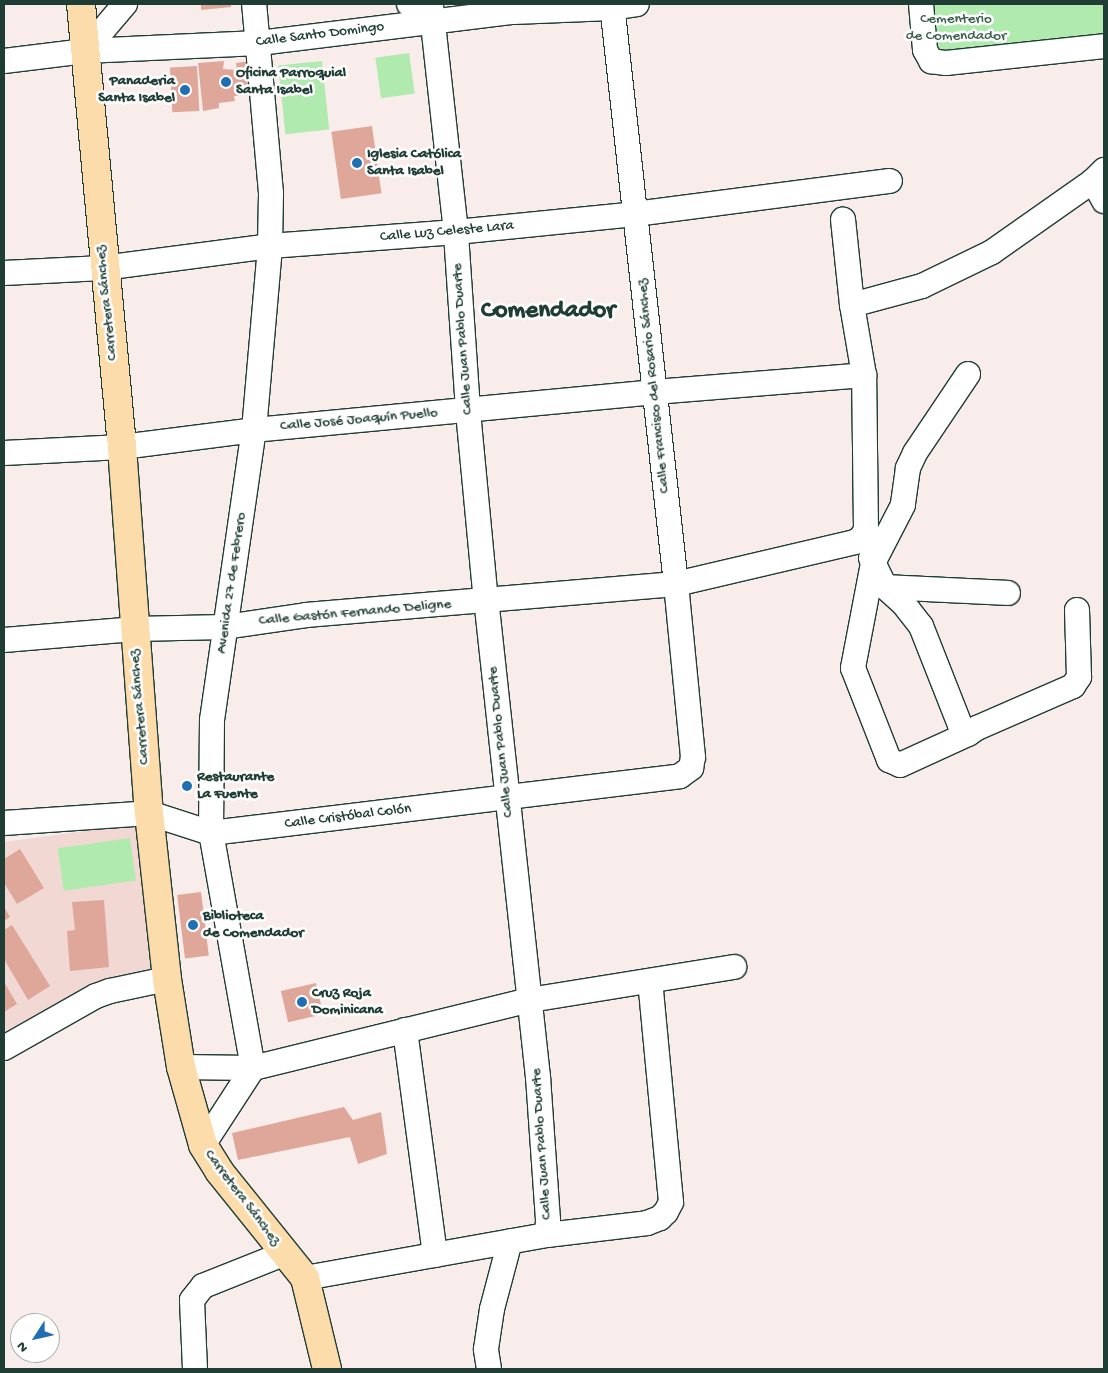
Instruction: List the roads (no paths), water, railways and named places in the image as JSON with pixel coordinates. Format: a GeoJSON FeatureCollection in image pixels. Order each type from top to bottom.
{"type":"FeatureCollection","features":[{"type":"Feature","properties":{"kind":"main road","name":"Carretera Sánchez"},"geometry":{"type":"LineString","coordinates":[[80,4],[103,268],[122,447],[149,813],[167,979],[180,1067],[202,1145],[219,1171],[283,1254],[305,1278],[327,1369]]}},
{"type":"Feature","properties":{"kind":"street"},"geometry":{"type":"LineString","coordinates":[[85,51],[125,4]]}},
{"type":"Feature","properties":{"kind":"street","name":"Avenida 27 de Febrero"},"geometry":{"type":"LineString","coordinates":[[253,1068],[211,833],[212,720],[254,430],[270,246],[271,193],[254,4]]}},
{"type":"Feature","properties":{"kind":"street"},"geometry":{"type":"LineString","coordinates":[[409,4],[432,13]]}},
{"type":"Feature","properties":{"kind":"street","name":"Calle Santo Domingo"},"geometry":{"type":"LineString","coordinates":[[4,62],[85,51],[259,43],[432,13],[513,12],[637,4]]}},
{"type":"Feature","properties":{"kind":"street"},"geometry":{"type":"LineString","coordinates":[[922,4],[925,50],[931,61],[946,63],[1104,46]]}},
{"type":"Feature","properties":{"kind":"street","name":"Calle Francisco del Rosario Sánchez"},"geometry":{"type":"LineString","coordinates":[[612,6],[676,584],[693,757],[691,768]]}},
{"type":"Feature","properties":{"kind":"street","name":"Calle Juan Pablo Duarte"},"geometry":{"type":"LineString","coordinates":[[305,1278],[547,1235],[548,1220],[530,1000],[486,602],[468,410],[456,232],[432,13]]}},
{"type":"Feature","properties":{"kind":"street","name":"Calle Luz Celeste Lara"},"geometry":{"type":"LineString","coordinates":[[4,273],[103,268],[270,246],[456,232],[635,214],[890,181]]}},
{"type":"Feature","properties":{"kind":"street"},"geometry":{"type":"LineString","coordinates":[[852,305],[922,286],[992,252],[1101,184]]}},
{"type":"Feature","properties":{"kind":"street"},"geometry":{"type":"LineString","coordinates":[[843,219],[852,305],[864,375],[866,530],[861,538],[885,587],[903,603],[921,626],[960,725],[968,734]]}},
{"type":"Feature","properties":{"kind":"street"},"geometry":{"type":"LineString","coordinates":[[968,374],[915,453],[908,468],[903,505],[873,563],[853,668],[888,760],[900,765],[968,734],[977,728],[1073,686],[1079,678],[1077,610]]}},
{"type":"Feature","properties":{"kind":"street","name":"Calle José Joaquín Puello"},"geometry":{"type":"LineString","coordinates":[[4,453],[122,447],[254,430],[654,392],[864,375]]}},
{"type":"Feature","properties":{"kind":"street","name":"Calle Gastón Fernando Deligne"},"geometry":{"type":"LineString","coordinates":[[4,640],[134,630],[225,627],[306,615],[486,602],[676,584],[848,545],[861,538]]}},
{"type":"Feature","properties":{"kind":"street"},"geometry":{"type":"LineString","coordinates":[[885,587],[1008,593]]}},
{"type":"Feature","properties":{"kind":"street","name":"Calle Cristóbal Colón"},"geometry":{"type":"LineString","coordinates":[[4,823],[149,813],[211,833],[680,776],[691,768]]}},
{"type":"Feature","properties":{"kind":"street"},"geometry":{"type":"LineString","coordinates":[[180,1067],[253,1068],[530,1000],[734,967]]}},
{"type":"Feature","properties":{"kind":"street"},"geometry":{"type":"LineString","coordinates":[[4,1048],[96,996],[110,991],[167,979]]}},
{"type":"Feature","properties":{"kind":"street"},"geometry":{"type":"LineString","coordinates":[[547,1235],[647,1223],[660,1218],[666,1212],[671,1202],[650,980]]}},
{"type":"Feature","properties":{"kind":"street"},"geometry":{"type":"LineString","coordinates":[[405,1030],[435,1255]]}},
{"type":"Feature","properties":{"kind":"street"},"geometry":{"type":"LineString","coordinates":[[202,1145],[253,1068]]}},
{"type":"Feature","properties":{"kind":"street"},"geometry":{"type":"LineString","coordinates":[[488,1369],[486,1349],[492,1309],[510,1241]]}},
{"type":"Feature","properties":{"kind":"street"},"geometry":{"type":"LineString","coordinates":[[195,1369],[192,1300],[203,1286],[283,1254]]}},
{"type":"Feature","properties":{"kind":"place","name":"Oficina Parroquial Santa Isabel"},"geometry":{"type":"Point","coordinates":[226,82]}},
{"type":"Feature","properties":{"kind":"place","name":"Panaderia Santa Isabel"},"geometry":{"type":"Point","coordinates":[185,90]}},
{"type":"Feature","properties":{"kind":"place","name":"Iglesia Católica Santa Isabel"},"geometry":{"type":"Point","coordinates":[357,163]}},
{"type":"Feature","properties":{"kind":"place","name":"Restaurante La Fuente"},"geometry":{"type":"Point","coordinates":[187,786]}},
{"type":"Feature","properties":{"kind":"place","name":"Biblioteca de Comendador"},"geometry":{"type":"Point","coordinates":[193,925]}},
{"type":"Feature","properties":{"kind":"place","name":"Cruz Roja Dominicana"},"geometry":{"type":"Point","coordinates":[302,1002]}},
{"type":"Feature","properties":{"kind":"district","name":"Comendador"},"geometry":{"type":"Point","coordinates":[548,312]}},
{"type":"Feature","properties":{"kind":"park label","name":"Cementerio de Comendador"},"geometry":{"type":"Point","coordinates":[956,28]}}]}
